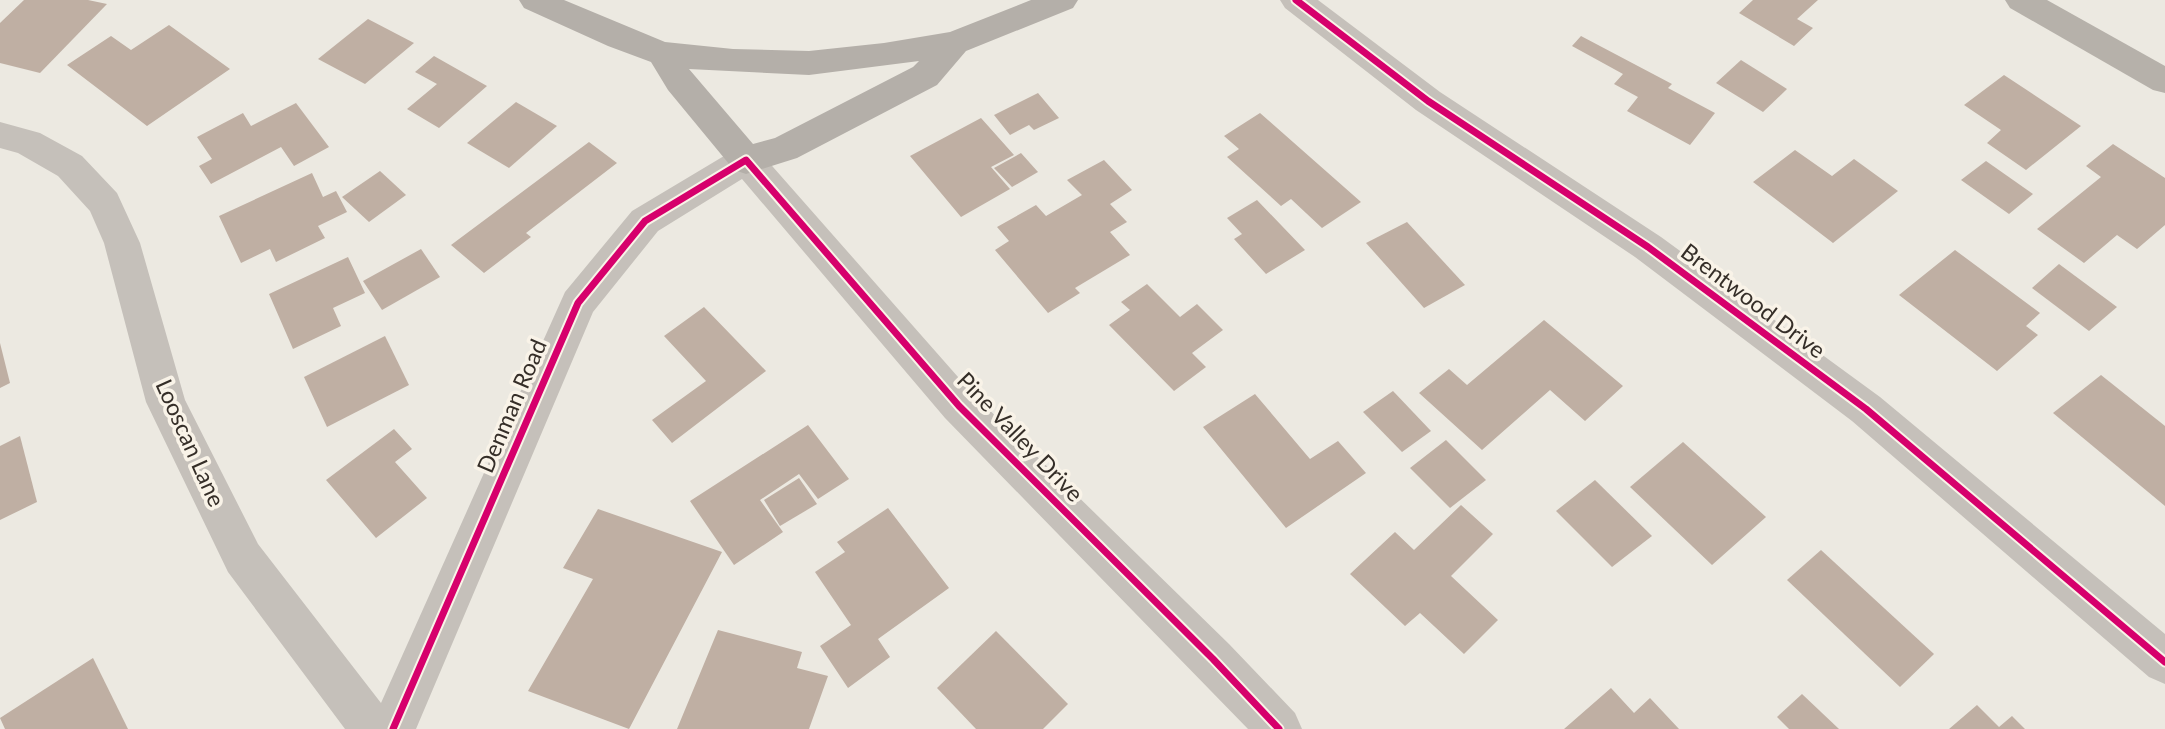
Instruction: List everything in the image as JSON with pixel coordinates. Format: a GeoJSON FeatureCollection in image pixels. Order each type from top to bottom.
{"type":"FeatureCollection","features":[{"type":"Feature","properties":{"kind":"main road"},"geometry":{"type":"LineString","coordinates":[[535,0],[619,38],[663,54],[733,61],[809,63],[884,55],[955,43],[1062,0]]}},
{"type":"Feature","properties":{"kind":"main road"},"geometry":{"type":"LineString","coordinates":[[663,54],[680,81],[746,160],[785,149],[925,76],[955,43]]}},
{"type":"Feature","properties":{"kind":"street","name":"Brentwood Drive"},"geometry":{"type":"LineString","coordinates":[[1296,0],[1428,101],[1648,247],[1866,409],[2165,662]]}},
{"type":"Feature","properties":{"kind":"street"},"geometry":{"type":"LineString","coordinates":[[2021,0],[2165,81]]}},
{"type":"Feature","properties":{"kind":"street","name":"Looscan Lane"},"geometry":{"type":"LineString","coordinates":[[0,135],[28,142],[71,166],[104,203],[121,243],[166,402],[243,558],[373,729]]}},
{"type":"Feature","properties":{"kind":"street","name":"Denman Road"},"geometry":{"type":"LineString","coordinates":[[393,729],[578,303],[645,221],[746,160]]}},
{"type":"Feature","properties":{"kind":"street","name":"Pine Valley Drive"},"geometry":{"type":"LineString","coordinates":[[746,160],[959,406],[1213,659],[1279,729]]}},
{"type":"Feature","properties":{"kind":"building"},"geometry":{"type":"Polygon","coordinates":[[[24,0],[88,0],[107,4],[40,73],[0,63],[0,23],[24,0]]]}},
{"type":"Feature","properties":{"kind":"building"},"geometry":{"type":"Polygon","coordinates":[[[1753,0],[1818,0],[1797,19],[1813,28],[1794,46],[1739,13],[1753,0]]]}},
{"type":"Feature","properties":{"kind":"building"},"geometry":{"type":"Polygon","coordinates":[[[368,19],[414,43],[365,84],[318,59],[368,19]]]}},
{"type":"Feature","properties":{"kind":"building"},"geometry":{"type":"Polygon","coordinates":[[[169,25],[230,69],[147,126],[67,65],[111,36],[131,50],[169,25]]]}},
{"type":"Feature","properties":{"kind":"building"},"geometry":{"type":"Polygon","coordinates":[[[1581,36],[1672,84],[1668,88],[1715,113],[1690,145],[1627,111],[1638,97],[1614,84],[1623,74],[1572,46],[1581,36]]]}},
{"type":"Feature","properties":{"kind":"building"},"geometry":{"type":"Polygon","coordinates":[[[434,56],[487,86],[439,128],[407,109],[437,84],[415,72],[434,56]]]}},
{"type":"Feature","properties":{"kind":"building"},"geometry":{"type":"Polygon","coordinates":[[[1741,60],[1787,89],[1763,112],[1716,83],[1741,60]]]}},
{"type":"Feature","properties":{"kind":"building"},"geometry":{"type":"Polygon","coordinates":[[[2004,75],[2081,126],[2026,170],[1987,143],[2001,130],[1964,105],[2004,75]]]}},
{"type":"Feature","properties":{"kind":"building"},"geometry":{"type":"Polygon","coordinates":[[[1038,93],[1059,118],[1034,130],[1029,125],[1010,135],[994,115],[1038,93]]]}},
{"type":"Feature","properties":{"kind":"building"},"geometry":{"type":"Polygon","coordinates":[[[516,102],[557,126],[509,168],[467,143],[516,102]]]}},
{"type":"Feature","properties":{"kind":"building"},"geometry":{"type":"Polygon","coordinates":[[[296,103],[329,147],[294,166],[281,147],[211,184],[199,166],[212,159],[197,137],[243,113],[251,126],[296,103]]]}},
{"type":"Feature","properties":{"kind":"building"},"geometry":{"type":"Polygon","coordinates":[[[1260,113],[1361,202],[1322,228],[1291,199],[1281,206],[1227,157],[1239,149],[1224,136],[1260,113]]]}},
{"type":"Feature","properties":{"kind":"building"},"geometry":{"type":"Polygon","coordinates":[[[981,118],[1014,155],[991,167],[1010,189],[961,217],[910,156],[981,118]]]}},
{"type":"Feature","properties":{"kind":"building"},"geometry":{"type":"Polygon","coordinates":[[[589,142],[617,163],[526,233],[531,237],[484,273],[451,245],[589,142]]]}},
{"type":"Feature","properties":{"kind":"building"},"geometry":{"type":"Polygon","coordinates":[[[2113,144],[2165,178],[2165,225],[2137,249],[2117,235],[2084,263],[2037,229],[2101,177],[2086,166],[2113,144]]]}},
{"type":"Feature","properties":{"kind":"building"},"geometry":{"type":"Polygon","coordinates":[[[1795,150],[1832,176],[1854,159],[1898,191],[1833,243],[1753,182],[1795,150]]]}},
{"type":"Feature","properties":{"kind":"building"},"geometry":{"type":"Polygon","coordinates":[[[1021,153],[1038,172],[1012,187],[994,168],[1021,153]]]}},
{"type":"Feature","properties":{"kind":"building"},"geometry":{"type":"Polygon","coordinates":[[[1104,160],[1132,190],[1110,204],[1127,222],[1110,232],[1130,255],[1075,288],[1080,293],[1048,313],[995,250],[1009,241],[997,227],[1036,205],[1046,216],[1082,195],[1067,180],[1104,160]]]}},
{"type":"Feature","properties":{"kind":"building"},"geometry":{"type":"Polygon","coordinates":[[[1986,161],[2033,194],[2009,214],[1961,180],[1986,161]]]}},
{"type":"Feature","properties":{"kind":"building"},"geometry":{"type":"Polygon","coordinates":[[[380,171],[406,195],[369,222],[342,197],[380,171]]]}},
{"type":"Feature","properties":{"kind":"building"},"geometry":{"type":"Polygon","coordinates":[[[312,173],[323,197],[336,191],[347,212],[318,226],[325,238],[276,262],[270,249],[241,263],[219,216],[312,173]]]}},
{"type":"Feature","properties":{"kind":"building"},"geometry":{"type":"Polygon","coordinates":[[[1257,200],[1305,250],[1266,274],[1234,239],[1242,234],[1227,218],[1257,200]]]}},
{"type":"Feature","properties":{"kind":"building"},"geometry":{"type":"Polygon","coordinates":[[[1407,222],[1465,285],[1424,308],[1366,243],[1407,222]]]}},
{"type":"Feature","properties":{"kind":"building"},"geometry":{"type":"Polygon","coordinates":[[[421,249],[440,277],[382,310],[363,281],[421,249]]]}},
{"type":"Feature","properties":{"kind":"building"},"geometry":{"type":"Polygon","coordinates":[[[1955,250],[2040,313],[2026,326],[2038,335],[1997,371],[1899,295],[1955,250]]]}},
{"type":"Feature","properties":{"kind":"building"},"geometry":{"type":"Polygon","coordinates":[[[348,257],[365,293],[333,308],[341,326],[293,349],[269,294],[348,257]]]}},
{"type":"Feature","properties":{"kind":"building"},"geometry":{"type":"Polygon","coordinates":[[[2059,264],[2117,307],[2089,331],[2032,288],[2059,264]]]}},
{"type":"Feature","properties":{"kind":"building"},"geometry":{"type":"Polygon","coordinates":[[[1147,284],[1180,317],[1197,304],[1223,330],[1192,353],[1206,367],[1174,391],[1109,325],[1130,310],[1121,302],[1147,284]]]}},
{"type":"Feature","properties":{"kind":"building"},"geometry":{"type":"Polygon","coordinates":[[[704,307],[766,371],[672,443],[652,420],[706,381],[664,336],[704,307]]]}},
{"type":"Feature","properties":{"kind":"building"},"geometry":{"type":"Polygon","coordinates":[[[1544,320],[1623,386],[1585,421],[1550,390],[1482,450],[1419,393],[1449,369],[1467,385],[1544,320]]]}},
{"type":"Feature","properties":{"kind":"building"},"geometry":{"type":"Polygon","coordinates":[[[385,336],[409,385],[327,427],[304,377],[385,336]]]}},
{"type":"Feature","properties":{"kind":"building"},"geometry":{"type":"Polygon","coordinates":[[[0,343],[10,383],[0,388],[0,343]]]}},
{"type":"Feature","properties":{"kind":"building"},"geometry":{"type":"Polygon","coordinates":[[[2101,375],[2165,426],[2165,506],[2053,413],[2101,375]]]}},
{"type":"Feature","properties":{"kind":"building"},"geometry":{"type":"Polygon","coordinates":[[[1393,391],[1431,431],[1402,452],[1363,412],[1393,391]]]}},
{"type":"Feature","properties":{"kind":"building"},"geometry":{"type":"Polygon","coordinates":[[[1255,394],[1310,459],[1338,441],[1366,473],[1286,528],[1203,427],[1255,394]]]}},
{"type":"Feature","properties":{"kind":"building"},"geometry":{"type":"Polygon","coordinates":[[[808,425],[849,479],[818,499],[799,474],[760,500],[783,532],[734,565],[690,501],[808,425]]]}},
{"type":"Feature","properties":{"kind":"building"},"geometry":{"type":"Polygon","coordinates":[[[394,429],[412,449],[395,462],[427,498],[376,538],[326,480],[394,429]]]}},
{"type":"Feature","properties":{"kind":"building"},"geometry":{"type":"Polygon","coordinates":[[[20,436],[37,502],[0,520],[0,446],[20,436]]]}},
{"type":"Feature","properties":{"kind":"building"},"geometry":{"type":"Polygon","coordinates":[[[1446,440],[1486,480],[1450,508],[1410,468],[1446,440]]]}},
{"type":"Feature","properties":{"kind":"building"},"geometry":{"type":"Polygon","coordinates":[[[1683,442],[1766,517],[1712,565],[1630,487],[1683,442]]]}},
{"type":"Feature","properties":{"kind":"building"},"geometry":{"type":"Polygon","coordinates":[[[799,478],[817,504],[780,526],[764,500],[799,478]]]}},
{"type":"Feature","properties":{"kind":"building"},"geometry":{"type":"Polygon","coordinates":[[[1595,480],[1652,536],[1612,567],[1556,511],[1595,480]]]}},
{"type":"Feature","properties":{"kind":"building"},"geometry":{"type":"Polygon","coordinates":[[[1461,505],[1493,534],[1451,576],[1498,620],[1464,654],[1420,613],[1405,626],[1350,574],[1395,532],[1414,550],[1461,505]]]}},
{"type":"Feature","properties":{"kind":"building"},"geometry":{"type":"Polygon","coordinates":[[[888,508],[949,588],[878,639],[890,657],[848,688],[820,646],[851,625],[815,572],[845,552],[837,542],[888,508]]]}},
{"type":"Feature","properties":{"kind":"building"},"geometry":{"type":"Polygon","coordinates":[[[598,509],[722,552],[629,729],[528,691],[593,579],[563,568],[598,509]]]}},
{"type":"Feature","properties":{"kind":"building"},"geometry":{"type":"Polygon","coordinates":[[[1821,550],[1934,654],[1900,687],[1787,580],[1821,550]]]}},
{"type":"Feature","properties":{"kind":"building"},"geometry":{"type":"Polygon","coordinates":[[[718,630],[802,652],[797,668],[828,676],[809,729],[677,729],[718,630]]]}},
{"type":"Feature","properties":{"kind":"building"},"geometry":{"type":"Polygon","coordinates":[[[996,631],[1068,704],[1043,729],[976,729],[937,688],[996,631]]]}},
{"type":"Feature","properties":{"kind":"building"},"geometry":{"type":"Polygon","coordinates":[[[93,658],[128,729],[5,729],[0,718],[93,658]]]}},
{"type":"Feature","properties":{"kind":"building"},"geometry":{"type":"Polygon","coordinates":[[[1611,688],[1634,713],[1650,698],[1679,729],[1564,729],[1611,688]]]}},
{"type":"Feature","properties":{"kind":"building"},"geometry":{"type":"Polygon","coordinates":[[[1802,694],[1839,729],[1789,729],[1777,717],[1802,694]]]}},
{"type":"Feature","properties":{"kind":"building"},"geometry":{"type":"Polygon","coordinates":[[[1977,705],[1999,727],[2012,716],[2025,729],[1949,729],[1977,705]]]}},
{"type":"Feature","properties":{"kind":"cycle path"},"geometry":{"type":"LineString","coordinates":[[1296,0],[1428,101],[1648,247],[1866,409],[2165,662]]}},
{"type":"Feature","properties":{"kind":"cycle path"},"geometry":{"type":"LineString","coordinates":[[393,729],[578,303],[645,221],[746,160],[959,406],[1213,659],[1279,729]]}}]}
